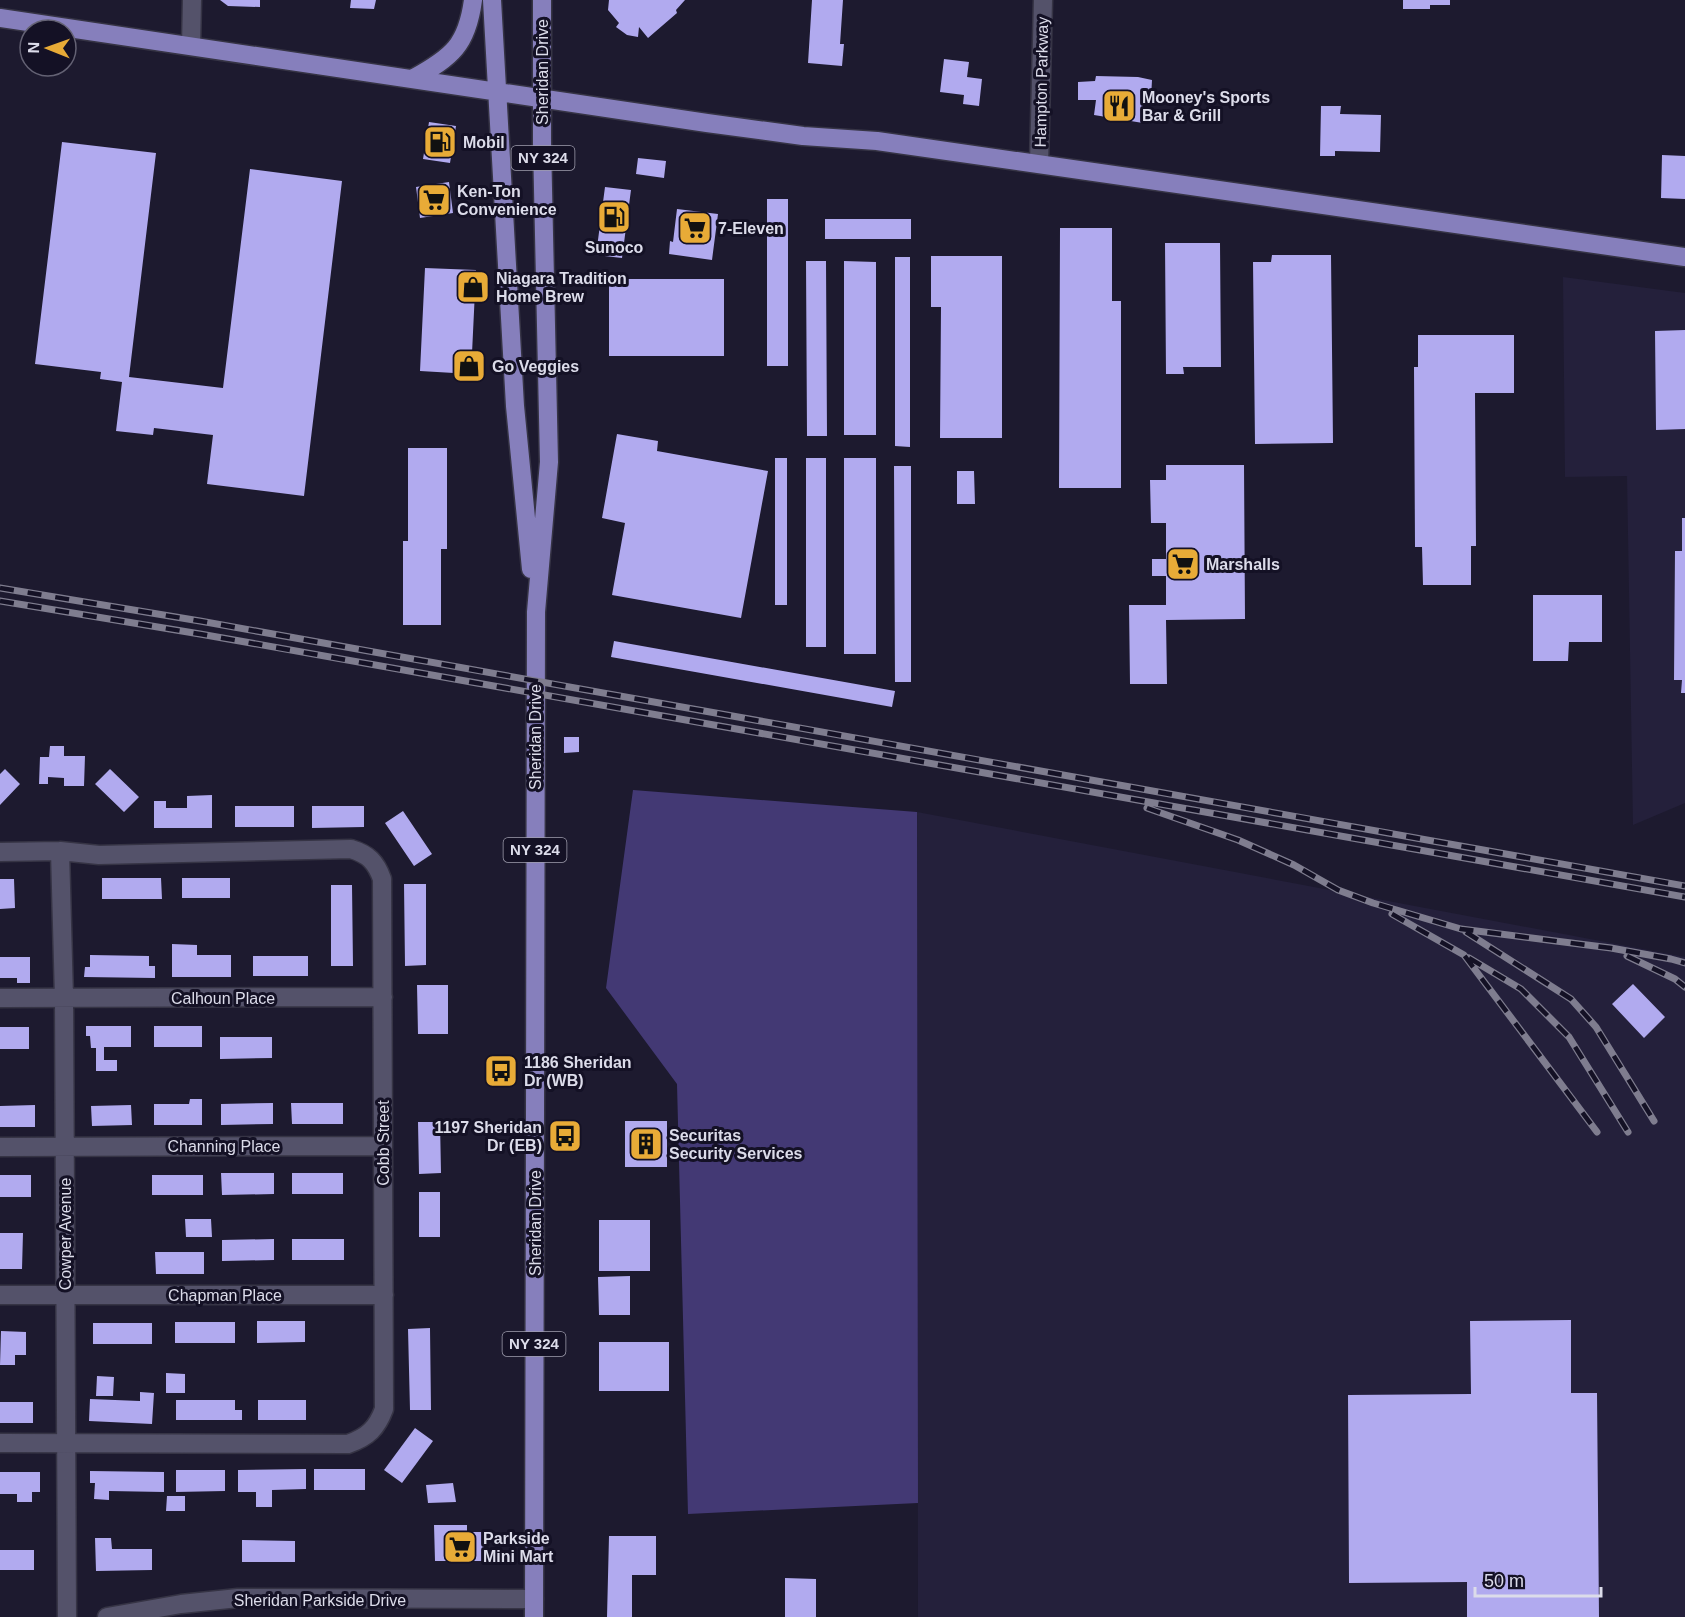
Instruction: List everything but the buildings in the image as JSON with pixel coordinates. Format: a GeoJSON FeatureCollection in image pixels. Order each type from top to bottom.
{"type":"FeatureCollection","features":[{"type":"Feature","properties":{"kind":"main road"},"geometry":{"type":"LineString","coordinates":[[414,78],[437,65],[457,48],[470,19],[473,0]]}},
{"type":"Feature","properties":{"kind":"main road","name":"Sheridan Drive"},"geometry":{"type":"LineString","coordinates":[[492,0],[515,406],[536,612]]}},
{"type":"Feature","properties":{"kind":"main road","name":"Sheridan Drive"},"geometry":{"type":"LineString","coordinates":[[534,1608],[536,612],[549,462],[541,97],[542,0]]}},
{"type":"Feature","properties":{"kind":"main road"},"geometry":{"type":"LineString","coordinates":[[0,18],[803,136],[877,141],[1685,257]]}},
{"type":"Feature","properties":{"kind":"street"},"geometry":{"type":"LineString","coordinates":[[191,46],[192,0]]}},
{"type":"Feature","properties":{"kind":"street","name":"Hampton Parkway"},"geometry":{"type":"LineString","coordinates":[[1039,164],[1043,0]]}},
{"type":"Feature","properties":{"kind":"street","name":"Cobb Street"},"geometry":{"type":"LineString","coordinates":[[60,851],[99,855],[351,849],[371,859],[378,867],[382,879],[384,1409],[380,1422],[362,1439],[348,1443],[66,1443]]}},
{"type":"Feature","properties":{"kind":"street"},"geometry":{"type":"LineString","coordinates":[[0,852],[60,851]]}},
{"type":"Feature","properties":{"kind":"street","name":"Cowper Avenue"},"geometry":{"type":"LineString","coordinates":[[60,851],[64,998],[68,1617]]}},
{"type":"Feature","properties":{"kind":"street","name":"Calhoun Place"},"geometry":{"type":"LineString","coordinates":[[0,998],[383,996]]}},
{"type":"Feature","properties":{"kind":"street","name":"Channing Place"},"geometry":{"type":"LineString","coordinates":[[0,1147],[383,1146]]}},
{"type":"Feature","properties":{"kind":"street","name":"Chapman Place"},"geometry":{"type":"LineString","coordinates":[[0,1295],[384,1294]]}},
{"type":"Feature","properties":{"kind":"street"},"geometry":{"type":"LineString","coordinates":[[0,1443],[66,1443]]}},
{"type":"Feature","properties":{"kind":"street","name":"Sheridan Parkside Drive"},"geometry":{"type":"LineString","coordinates":[[107,1617],[181,1604],[238,1598],[292,1608],[534,1608]]}},
{"type":"Feature","properties":{"kind":"shaded area"},"geometry":{"type":"Polygon","coordinates":[[[1563,277],[1685,293],[1685,803],[1633,825],[1627,476],[1565,477],[1563,277]]]}},
{"type":"Feature","properties":{"kind":"shaded area"},"geometry":{"type":"Polygon","coordinates":[[[633,790],[917,812],[918,1503],[688,1514],[677,1084],[606,988],[633,790]]]}},
{"type":"Feature","properties":{"kind":"shaded area"},"geometry":{"type":"Polygon","coordinates":[[[917,812],[1685,957],[1685,1617],[918,1617],[917,812]]]}},
{"type":"Feature","properties":{"kind":"railway"},"geometry":{"type":"LineString","coordinates":[[0,588],[200,621],[1685,886]]}},
{"type":"Feature","properties":{"kind":"railway"},"geometry":{"type":"LineString","coordinates":[[0,601],[200,634],[1685,897]]}},
{"type":"Feature","properties":{"kind":"railway"},"geometry":{"type":"LineString","coordinates":[[1147,808],[1238,840],[1294,865],[1338,890],[1373,903],[1461,929],[1611,948],[1685,963]]}},
{"type":"Feature","properties":{"kind":"railway"},"geometry":{"type":"LineString","coordinates":[[1392,914],[1464,955],[1597,1132]]}},
{"type":"Feature","properties":{"kind":"railway"},"geometry":{"type":"LineString","coordinates":[[1466,932],[1571,999],[1596,1027],[1654,1121]]}},
{"type":"Feature","properties":{"kind":"railway"},"geometry":{"type":"LineString","coordinates":[[1627,956],[1675,979],[1685,987]]}},
{"type":"Feature","properties":{"kind":"railway"},"geometry":{"type":"LineString","coordinates":[[1469,958],[1521,989],[1569,1037],[1628,1132]]}},
{"type":"Feature","properties":{"kind":"place","name":"Mooney's Sports Bar & Grill"},"geometry":{"type":"Point","coordinates":[1119,106]}},
{"type":"Feature","properties":{"kind":"place","name":"Mobil"},"geometry":{"type":"Point","coordinates":[440,142]}},
{"type":"Feature","properties":{"kind":"place","name":"Ken-Ton Convenience"},"geometry":{"type":"Point","coordinates":[434,200]}},
{"type":"Feature","properties":{"kind":"place","name":"Sunoco"},"geometry":{"type":"Point","coordinates":[614,217]}},
{"type":"Feature","properties":{"kind":"place","name":"7-Eleven"},"geometry":{"type":"Point","coordinates":[695,228]}},
{"type":"Feature","properties":{"kind":"place","name":"Niagara Tradition Home Brew"},"geometry":{"type":"Point","coordinates":[473,287]}},
{"type":"Feature","properties":{"kind":"place","name":"Go Veggies"},"geometry":{"type":"Point","coordinates":[469,366]}},
{"type":"Feature","properties":{"kind":"place","name":"Marshalls"},"geometry":{"type":"Point","coordinates":[1183,564]}},
{"type":"Feature","properties":{"kind":"place","name":"1186 Sheridan Dr (WB)"},"geometry":{"type":"Point","coordinates":[501,1071]}},
{"type":"Feature","properties":{"kind":"place","name":"1197 Sheridan Dr (EB)"},"geometry":{"type":"Point","coordinates":[565,1136]}},
{"type":"Feature","properties":{"kind":"place","name":"Securitas Security Services"},"geometry":{"type":"Point","coordinates":[646,1144]}},
{"type":"Feature","properties":{"kind":"place","name":"Parkside Mini Mart"},"geometry":{"type":"Point","coordinates":[460,1547]}}]}
